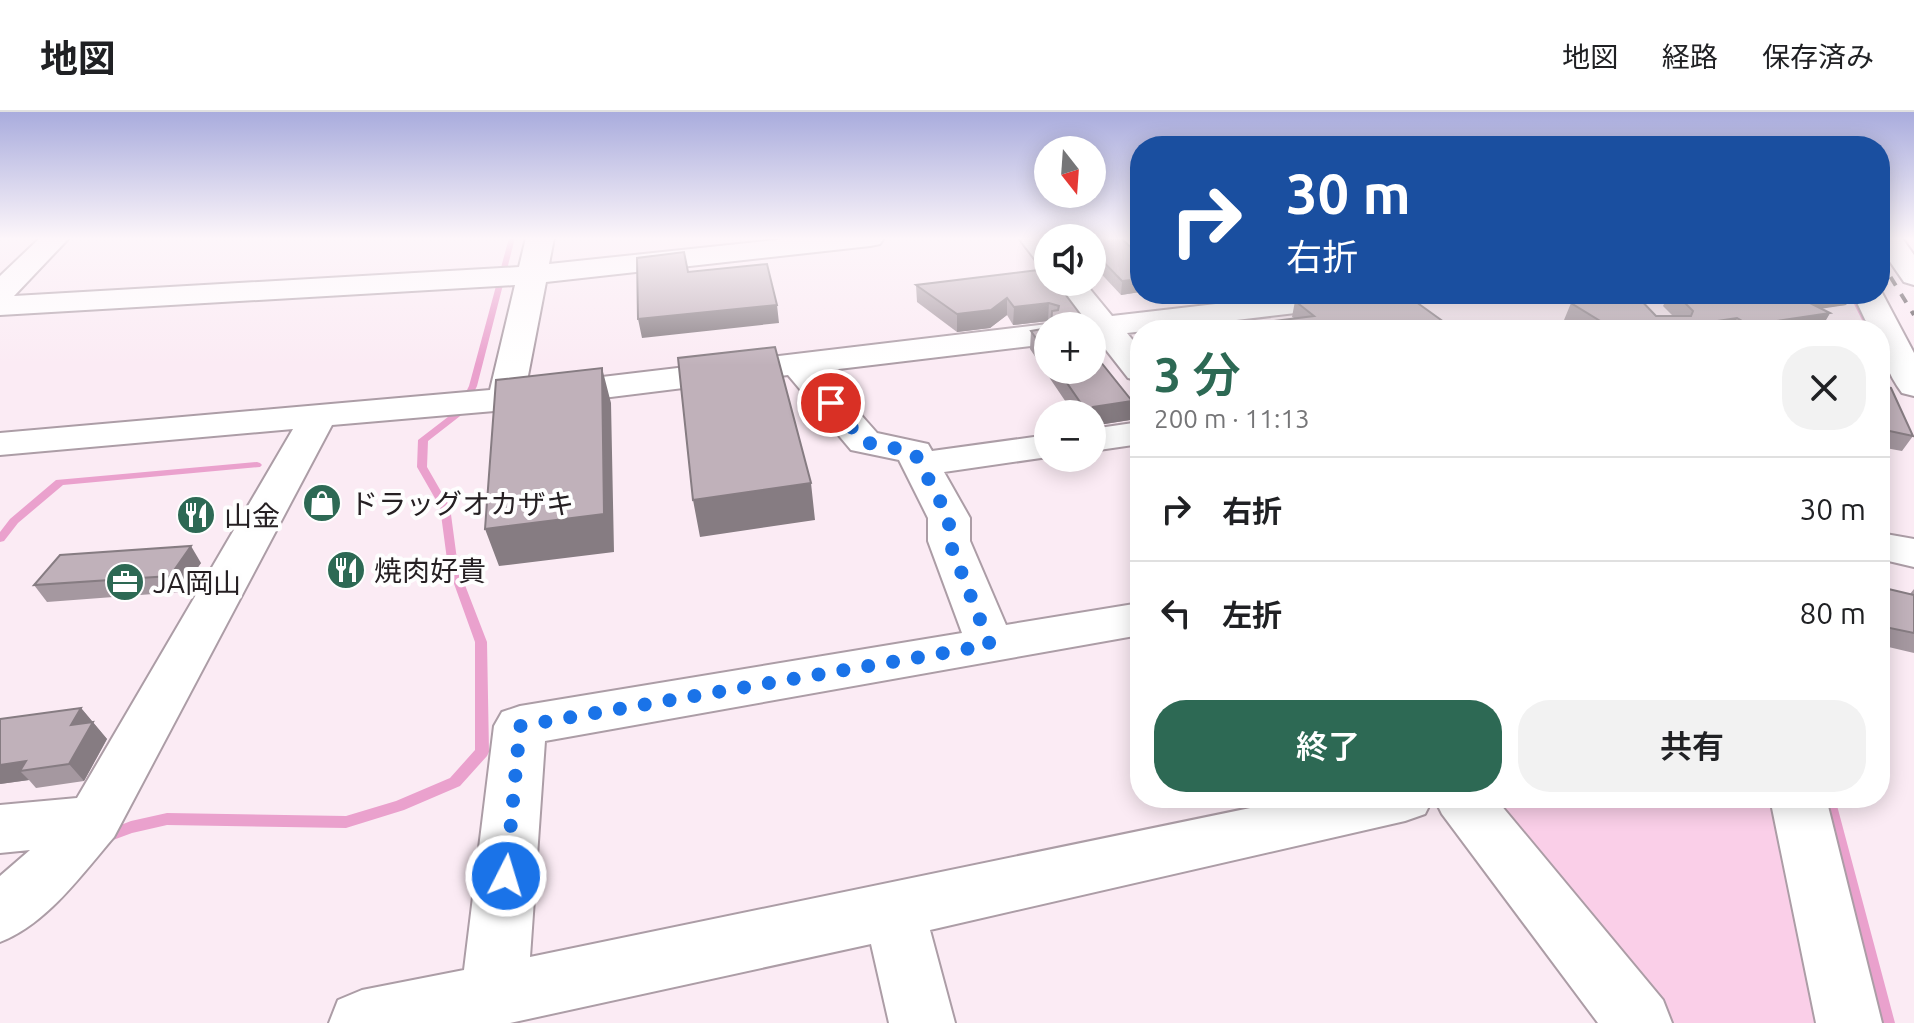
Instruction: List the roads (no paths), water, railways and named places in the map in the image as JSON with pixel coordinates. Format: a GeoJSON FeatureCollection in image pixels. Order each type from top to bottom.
{"type":"FeatureCollection","features":[{"type":"Feature","properties":{"kind":"street"},"geometry":{"type":"LineString","coordinates":[[0,306],[450,281]]}},
{"type":"Feature","properties":{"kind":"street"},"geometry":{"type":"LineString","coordinates":[[478,402],[511,281]]}},
{"type":"Feature","properties":{"kind":"street"},"geometry":{"type":"LineString","coordinates":[[1165,320],[1298,304]]}},
{"type":"Feature","properties":{"kind":"street"},"geometry":{"type":"LineString","coordinates":[[1106,327],[1130,324]]}},
{"type":"Feature","properties":{"kind":"street"},"geometry":{"type":"LineString","coordinates":[[0,444],[478,402],[1034,336]]}},
{"type":"Feature","properties":{"kind":"street"},"geometry":{"type":"LineString","coordinates":[[1106,336],[1130,361]]}},
{"type":"Feature","properties":{"kind":"street"},"geometry":{"type":"LineString","coordinates":[[1890,346],[1914,386]]}},
{"type":"Feature","properties":{"kind":"street"},"geometry":{"type":"LineString","coordinates":[[797,364],[864,442],[914,452],[949,518],[949,541],[990,645]]}},
{"type":"Feature","properties":{"kind":"street"},"geometry":{"type":"LineString","coordinates":[[0,914],[75,841],[319,415]]}},
{"type":"Feature","properties":{"kind":"street"},"geometry":{"type":"LineString","coordinates":[[1106,438],[1130,434]]}},
{"type":"Feature","properties":{"kind":"street"},"geometry":{"type":"LineString","coordinates":[[920,464],[1034,448]]}},
{"type":"Feature","properties":{"kind":"street"},"geometry":{"type":"LineString","coordinates":[[1890,548],[1914,553]]}},
{"type":"Feature","properties":{"kind":"street"},"geometry":{"type":"LineString","coordinates":[[494,996],[520,726],[1130,621]]}},
{"type":"Feature","properties":{"kind":"street"},"geometry":{"type":"LineString","coordinates":[[362,1023],[894,911],[1360,808]]}},
{"type":"Feature","properties":{"kind":"street"},"geometry":{"type":"LineString","coordinates":[[1470,808],[1639,1023]]}},
{"type":"Feature","properties":{"kind":"street"},"geometry":{"type":"LineString","coordinates":[[1800,808],[1849,1023]]}},
{"type":"Feature","properties":{"kind":"street"},"geometry":{"type":"LineString","coordinates":[[0,829],[75,841]]}},
{"type":"Feature","properties":{"kind":"street"},"geometry":{"type":"LineString","coordinates":[[894,911],[922,1023]]}},
{"type":"Feature","properties":{"kind":"waterway"},"geometry":{"type":"LineString","coordinates":[[105,837],[167,819],[346,822],[399,806],[455,782],[482,752],[481,642],[453,567],[445,507],[422,467],[423,440],[461,411],[473,386],[501,281]]}},
{"type":"Feature","properties":{"kind":"waterway"},"geometry":{"type":"LineString","coordinates":[[1858,304],[1866,320]]}},
{"type":"Feature","properties":{"kind":"waterway"},"geometry":{"type":"LineString","coordinates":[[0,539],[14,521],[60,482],[257,465]]}},
{"type":"Feature","properties":{"kind":"waterway"},"geometry":{"type":"LineString","coordinates":[[1831,808],[1887,1023]]}},
{"type":"Feature","properties":{"kind":"railway"},"geometry":{"type":"LineString","coordinates":[[1893,281],[1914,315]]}},
{"type":"Feature","properties":{"kind":"place","name":"ドラッグオカザキ"},"geometry":{"type":"Point","coordinates":[322,503]}},
{"type":"Feature","properties":{"kind":"place","name":"山金"},"geometry":{"type":"Point","coordinates":[196,515]}},
{"type":"Feature","properties":{"kind":"place","name":"焼肉好貴"},"geometry":{"type":"Point","coordinates":[346,570]}},
{"type":"Feature","properties":{"kind":"place","name":"JA岡山"},"geometry":{"type":"Point","coordinates":[125,582]}}]}
